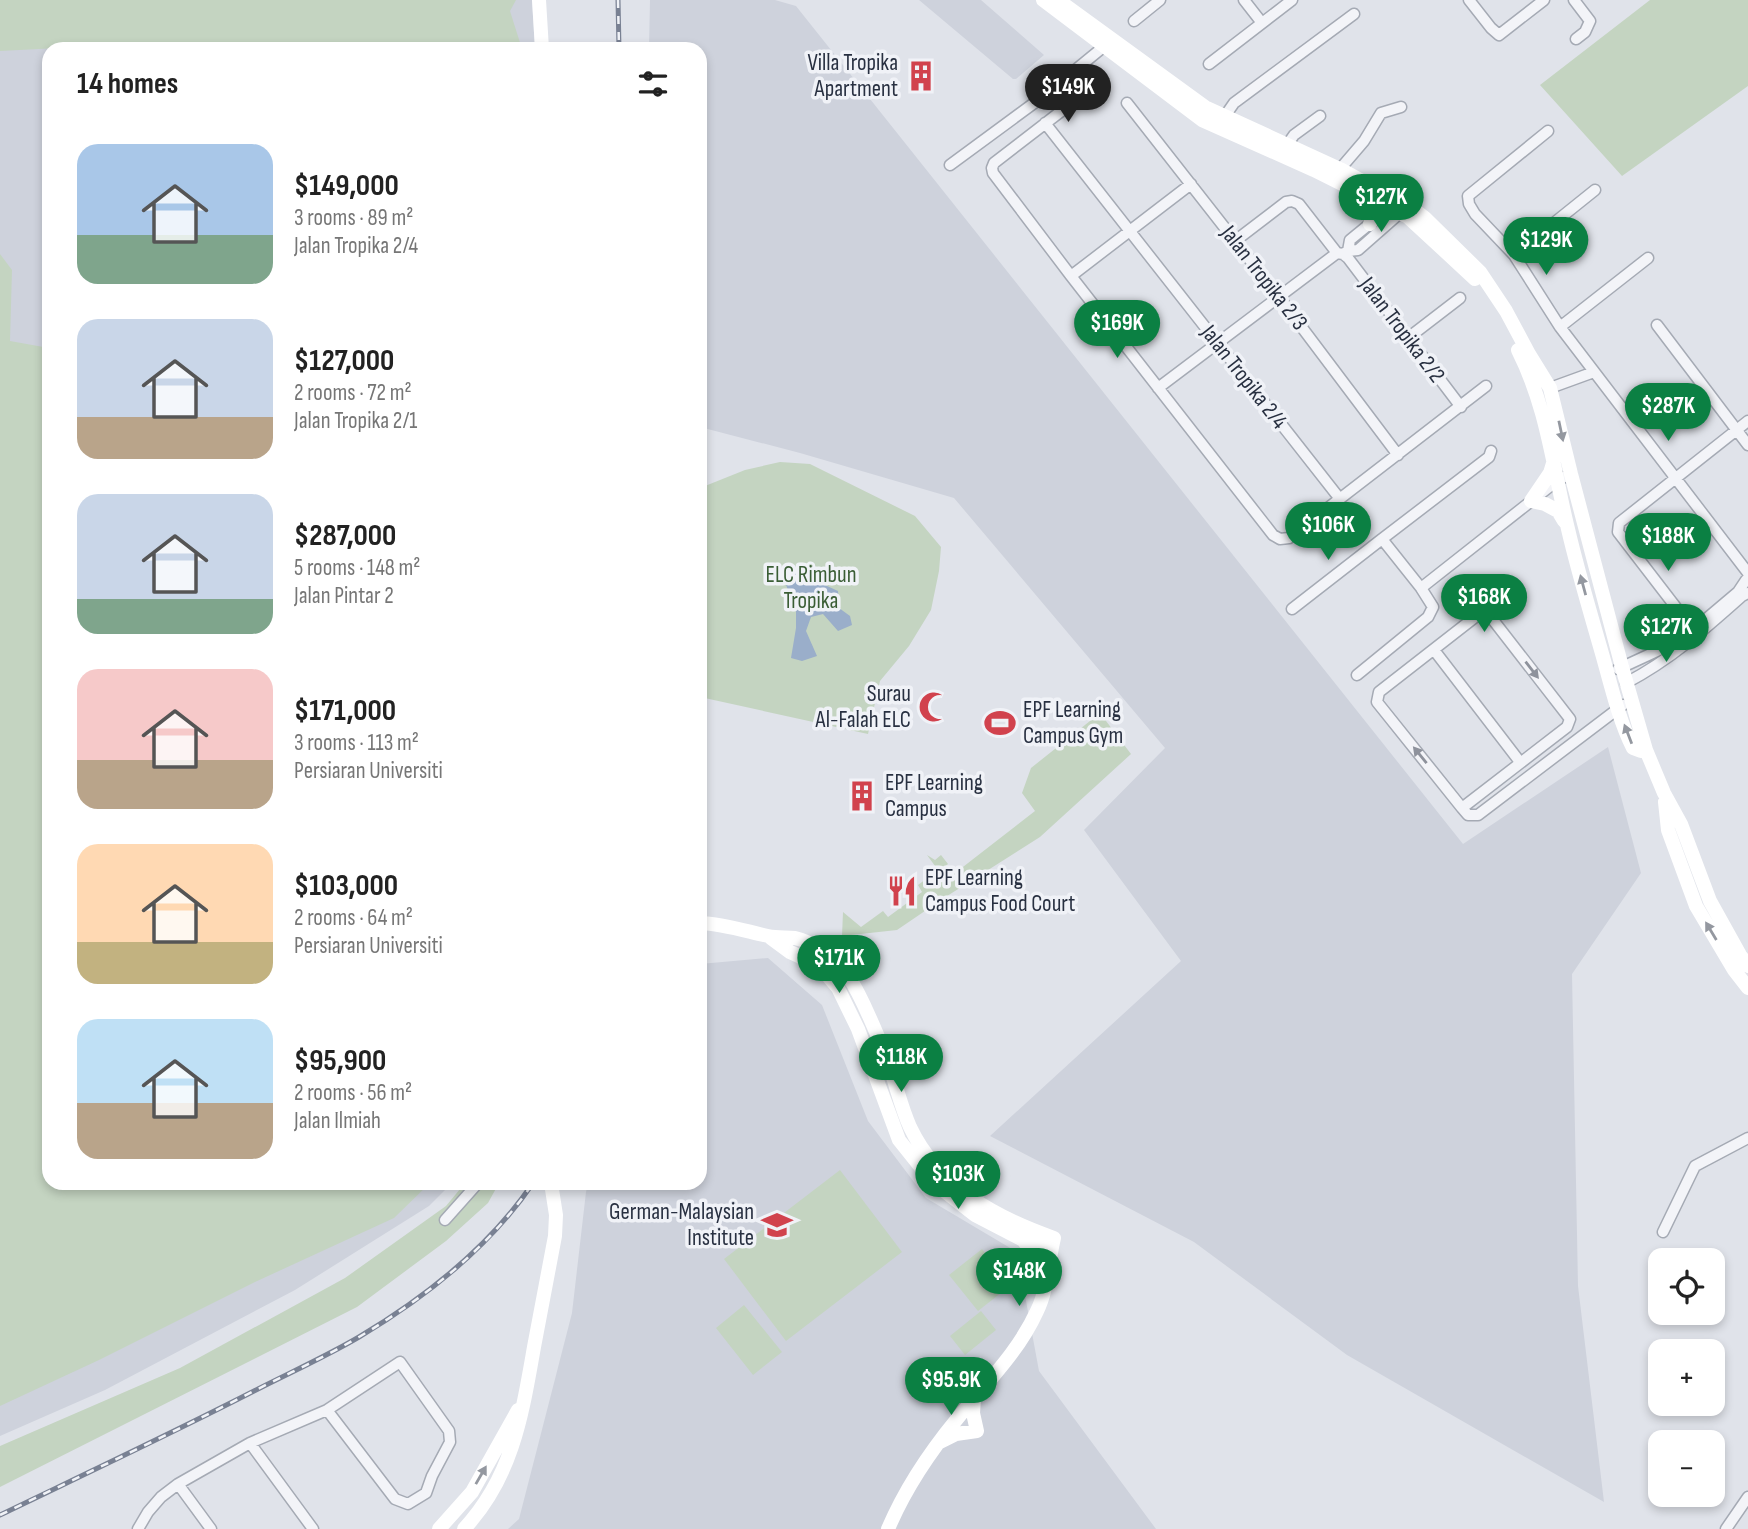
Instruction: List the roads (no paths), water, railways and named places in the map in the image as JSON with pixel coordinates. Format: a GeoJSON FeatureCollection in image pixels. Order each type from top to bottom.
{"type":"FeatureCollection","features":[{"type":"Feature","properties":{"kind":"street"},"geometry":{"type":"LineString","coordinates":[[539,0],[542,42]]}},
{"type":"Feature","properties":{"kind":"street"},"geometry":{"type":"LineString","coordinates":[[1043,0],[1205,107],[1286,151],[1425,218],[1480,272],[1506,311],[1550,388],[1559,420],[1568,528],[1608,675],[1625,704]]}},
{"type":"Feature","properties":{"kind":"street"},"geometry":{"type":"LineString","coordinates":[[1058,0],[1202,120],[1340,169],[1397,206],[1488,295],[1534,387],[1554,460],[1564,477],[1626,682],[1625,704],[1629,740],[1633,748],[1646,750],[1664,793],[1681,824],[1710,901],[1748,966]]}},
{"type":"Feature","properties":{"kind":"street"},"geometry":{"type":"LineString","coordinates":[[1134,20],[1160,0]]}},
{"type":"Feature","properties":{"kind":"street"},"geometry":{"type":"LineString","coordinates":[[1244,0],[1262,23]]}},
{"type":"Feature","properties":{"kind":"street"},"geometry":{"type":"LineString","coordinates":[[1209,64],[1292,0]]}},
{"type":"Feature","properties":{"kind":"street"},"geometry":{"type":"LineString","coordinates":[[1469,0],[1499,35],[1544,0]]}},
{"type":"Feature","properties":{"kind":"street"},"geometry":{"type":"LineString","coordinates":[[1574,0],[1590,21],[1585,32],[1576,39]]}},
{"type":"Feature","properties":{"kind":"street"},"geometry":{"type":"LineString","coordinates":[[1225,116],[1234,103],[1354,14]]}},
{"type":"Feature","properties":{"kind":"street"},"geometry":{"type":"LineString","coordinates":[[950,165],[1041,98],[1109,43]]}},
{"type":"Feature","properties":{"kind":"street"},"geometry":{"type":"LineString","coordinates":[[1077,99],[994,163],[993,173],[1273,535],[1280,539],[1289,538],[1486,386]]}},
{"type":"Feature","properties":{"kind":"street","name":"Jalan Tropika 2/3"},"geometry":{"type":"LineString","coordinates":[[1127,103],[1398,455]]}},
{"type":"Feature","properties":{"kind":"street"},"geometry":{"type":"LineString","coordinates":[[1340,169],[1364,141],[1381,113],[1401,107]]}},
{"type":"Feature","properties":{"kind":"street"},"geometry":{"type":"LineString","coordinates":[[1320,116],[1294,135],[1286,151],[1290,167],[1371,206],[1374,212],[1370,224]]}},
{"type":"Feature","properties":{"kind":"street","name":"Jalan Tropika 2/4"},"geometry":{"type":"LineString","coordinates":[[1045,123],[1340,499]]}},
{"type":"Feature","properties":{"kind":"street"},"geometry":{"type":"LineString","coordinates":[[1548,131],[1468,196],[1469,204],[1475,215],[1514,255],[1560,327],[1675,477],[1748,582],[1653,669],[1626,682]]}},
{"type":"Feature","properties":{"kind":"street"},"geometry":{"type":"LineString","coordinates":[[1071,276],[1191,184]]}},
{"type":"Feature","properties":{"kind":"street"},"geometry":{"type":"LineString","coordinates":[[1514,255],[1595,190]]}},
{"type":"Feature","properties":{"kind":"street","name":"Jalan Tropika 2/2"},"geometry":{"type":"LineString","coordinates":[[1235,241],[1286,202],[1298,204],[1348,258],[1461,407]]}},
{"type":"Feature","properties":{"kind":"street"},"geometry":{"type":"LineString","coordinates":[[1343,253],[1350,240],[1397,206]]}},
{"type":"Feature","properties":{"kind":"street"},"geometry":{"type":"LineString","coordinates":[[1158,387],[1343,253],[1358,250],[1397,206]]}},
{"type":"Feature","properties":{"kind":"street"},"geometry":{"type":"LineString","coordinates":[[1560,327],[1648,258]]}},
{"type":"Feature","properties":{"kind":"street"},"geometry":{"type":"LineString","coordinates":[[1408,338],[1460,298]]}},
{"type":"Feature","properties":{"kind":"street"},"geometry":{"type":"LineString","coordinates":[[1657,324],[1748,445]]}},
{"type":"Feature","properties":{"kind":"street"},"geometry":{"type":"LineString","coordinates":[[1550,388],[1594,372]]}},
{"type":"Feature","properties":{"kind":"street"},"geometry":{"type":"LineString","coordinates":[[1695,633],[1618,532],[1619,523],[1748,421]]}},
{"type":"Feature","properties":{"kind":"street"},"geometry":{"type":"LineString","coordinates":[[1292,609],[1489,457],[1491,451]]}},
{"type":"Feature","properties":{"kind":"street"},"geometry":{"type":"LineString","coordinates":[[1531,501],[1550,473],[1554,460]]}},
{"type":"Feature","properties":{"kind":"street"},"geometry":{"type":"LineString","coordinates":[[1421,588],[1564,477]]}},
{"type":"Feature","properties":{"kind":"street"},"geometry":{"type":"LineString","coordinates":[[1531,501],[1558,511],[1568,528]]}},
{"type":"Feature","properties":{"kind":"street"},"geometry":{"type":"LineString","coordinates":[[1357,675],[1429,617],[1433,607],[1385,537]]}},
{"type":"Feature","properties":{"kind":"street"},"geometry":{"type":"LineString","coordinates":[[1462,808],[1567,727],[1570,719],[1490,616],[1479,614],[1379,692],[1377,702],[1462,808],[1468,815],[1478,816],[1625,704]]}},
{"type":"Feature","properties":{"kind":"street"},"geometry":{"type":"LineString","coordinates":[[1608,675],[1695,633]]}},
{"type":"Feature","properties":{"kind":"street"},"geometry":{"type":"LineString","coordinates":[[1434,650],[1520,762]]}},
{"type":"Feature","properties":{"kind":"street"},"geometry":{"type":"LineString","coordinates":[[1664,793],[1668,830],[1696,906],[1734,970],[1748,988]]}},
{"type":"Feature","properties":{"kind":"street"},"geometry":{"type":"LineString","coordinates":[[707,924],[752,931],[770,937],[796,938],[830,956],[843,968],[862,1000],[890,1066],[909,1126],[933,1163],[968,1197],[1052,1244]]}},
{"type":"Feature","properties":{"kind":"street"},"geometry":{"type":"LineString","coordinates":[[770,937],[790,952],[822,969],[838,988],[859,1029],[894,1130],[906,1150],[934,1183],[975,1215],[1023,1240],[1052,1244]]}},
{"type":"Feature","properties":{"kind":"street"},"geometry":{"type":"LineString","coordinates":[[1662,1232],[1695,1166],[1748,1138]]}},
{"type":"Feature","properties":{"kind":"street"},"geometry":{"type":"LineString","coordinates":[[444,1220],[472,1190]]}},
{"type":"Feature","properties":{"kind":"street"},"geometry":{"type":"LineString","coordinates":[[464,1529],[491,1493],[508,1459],[520,1424],[555,1236],[556,1214],[552,1190]]}},
{"type":"Feature","properties":{"kind":"street"},"geometry":{"type":"LineString","coordinates":[[1023,1240],[1033,1253],[1046,1280]]}},
{"type":"Feature","properties":{"kind":"street"},"geometry":{"type":"LineString","coordinates":[[888,1529],[920,1468],[1021,1341],[1038,1310],[1052,1244]]}},
{"type":"Feature","properties":{"kind":"street"},"geometry":{"type":"LineString","coordinates":[[138,1529],[148,1512],[178,1484],[250,1443],[327,1410],[400,1362],[449,1431],[450,1442],[426,1493],[408,1504],[395,1499],[327,1410]]}},
{"type":"Feature","properties":{"kind":"street"},"geometry":{"type":"LineString","coordinates":[[439,1529],[472,1492],[526,1396]]}},
{"type":"Feature","properties":{"kind":"street"},"geometry":{"type":"LineString","coordinates":[[938,1443],[956,1434],[977,1431],[973,1413],[974,1399]]}},
{"type":"Feature","properties":{"kind":"street"},"geometry":{"type":"LineString","coordinates":[[250,1443],[313,1529]]}},
{"type":"Feature","properties":{"kind":"street"},"geometry":{"type":"LineString","coordinates":[[178,1484],[211,1529]]}},
{"type":"Feature","properties":{"kind":"street"},"geometry":{"type":"LineString","coordinates":[[1726,1529],[1748,1497]]}},
{"type":"Feature","properties":{"kind":"water"},"geometry":{"type":"Polygon","coordinates":[[[794,566],[803,577],[838,591],[839,608],[850,616],[852,625],[838,631],[823,614],[811,617],[806,631],[817,656],[802,661],[791,658],[796,612],[785,582],[786,570],[794,566]]]}},
{"type":"Feature","properties":{"kind":"railway"},"geometry":{"type":"LineString","coordinates":[[618,0],[619,42]]}},
{"type":"Feature","properties":{"kind":"railway"},"geometry":{"type":"LineString","coordinates":[[0,1515],[320,1358],[384,1322],[432,1288],[476,1250],[497,1229],[528,1190]]}},
{"type":"Feature","properties":{"kind":"place","name":"Villa Tropika Apartment"},"geometry":{"type":"Point","coordinates":[921,76]}},
{"type":"Feature","properties":{"kind":"place","name":"Surau Al-Falah ELC"},"geometry":{"type":"Point","coordinates":[934,707]}},
{"type":"Feature","properties":{"kind":"place","name":"EPF Learning Campus Gym"},"geometry":{"type":"Point","coordinates":[1000,723]}},
{"type":"Feature","properties":{"kind":"place","name":"EPF Learning Campus"},"geometry":{"type":"Point","coordinates":[862,796]}},
{"type":"Feature","properties":{"kind":"place","name":"EPF Learning Campus Food Court"},"geometry":{"type":"Point","coordinates":[902,891]}},
{"type":"Feature","properties":{"kind":"place","name":"German-Malaysian Institute"},"geometry":{"type":"Point","coordinates":[777,1225]}},
{"type":"Feature","properties":{"kind":"park label","name":"ELC Rimbun Tropika"},"geometry":{"type":"Point","coordinates":[811,588]}}]}
